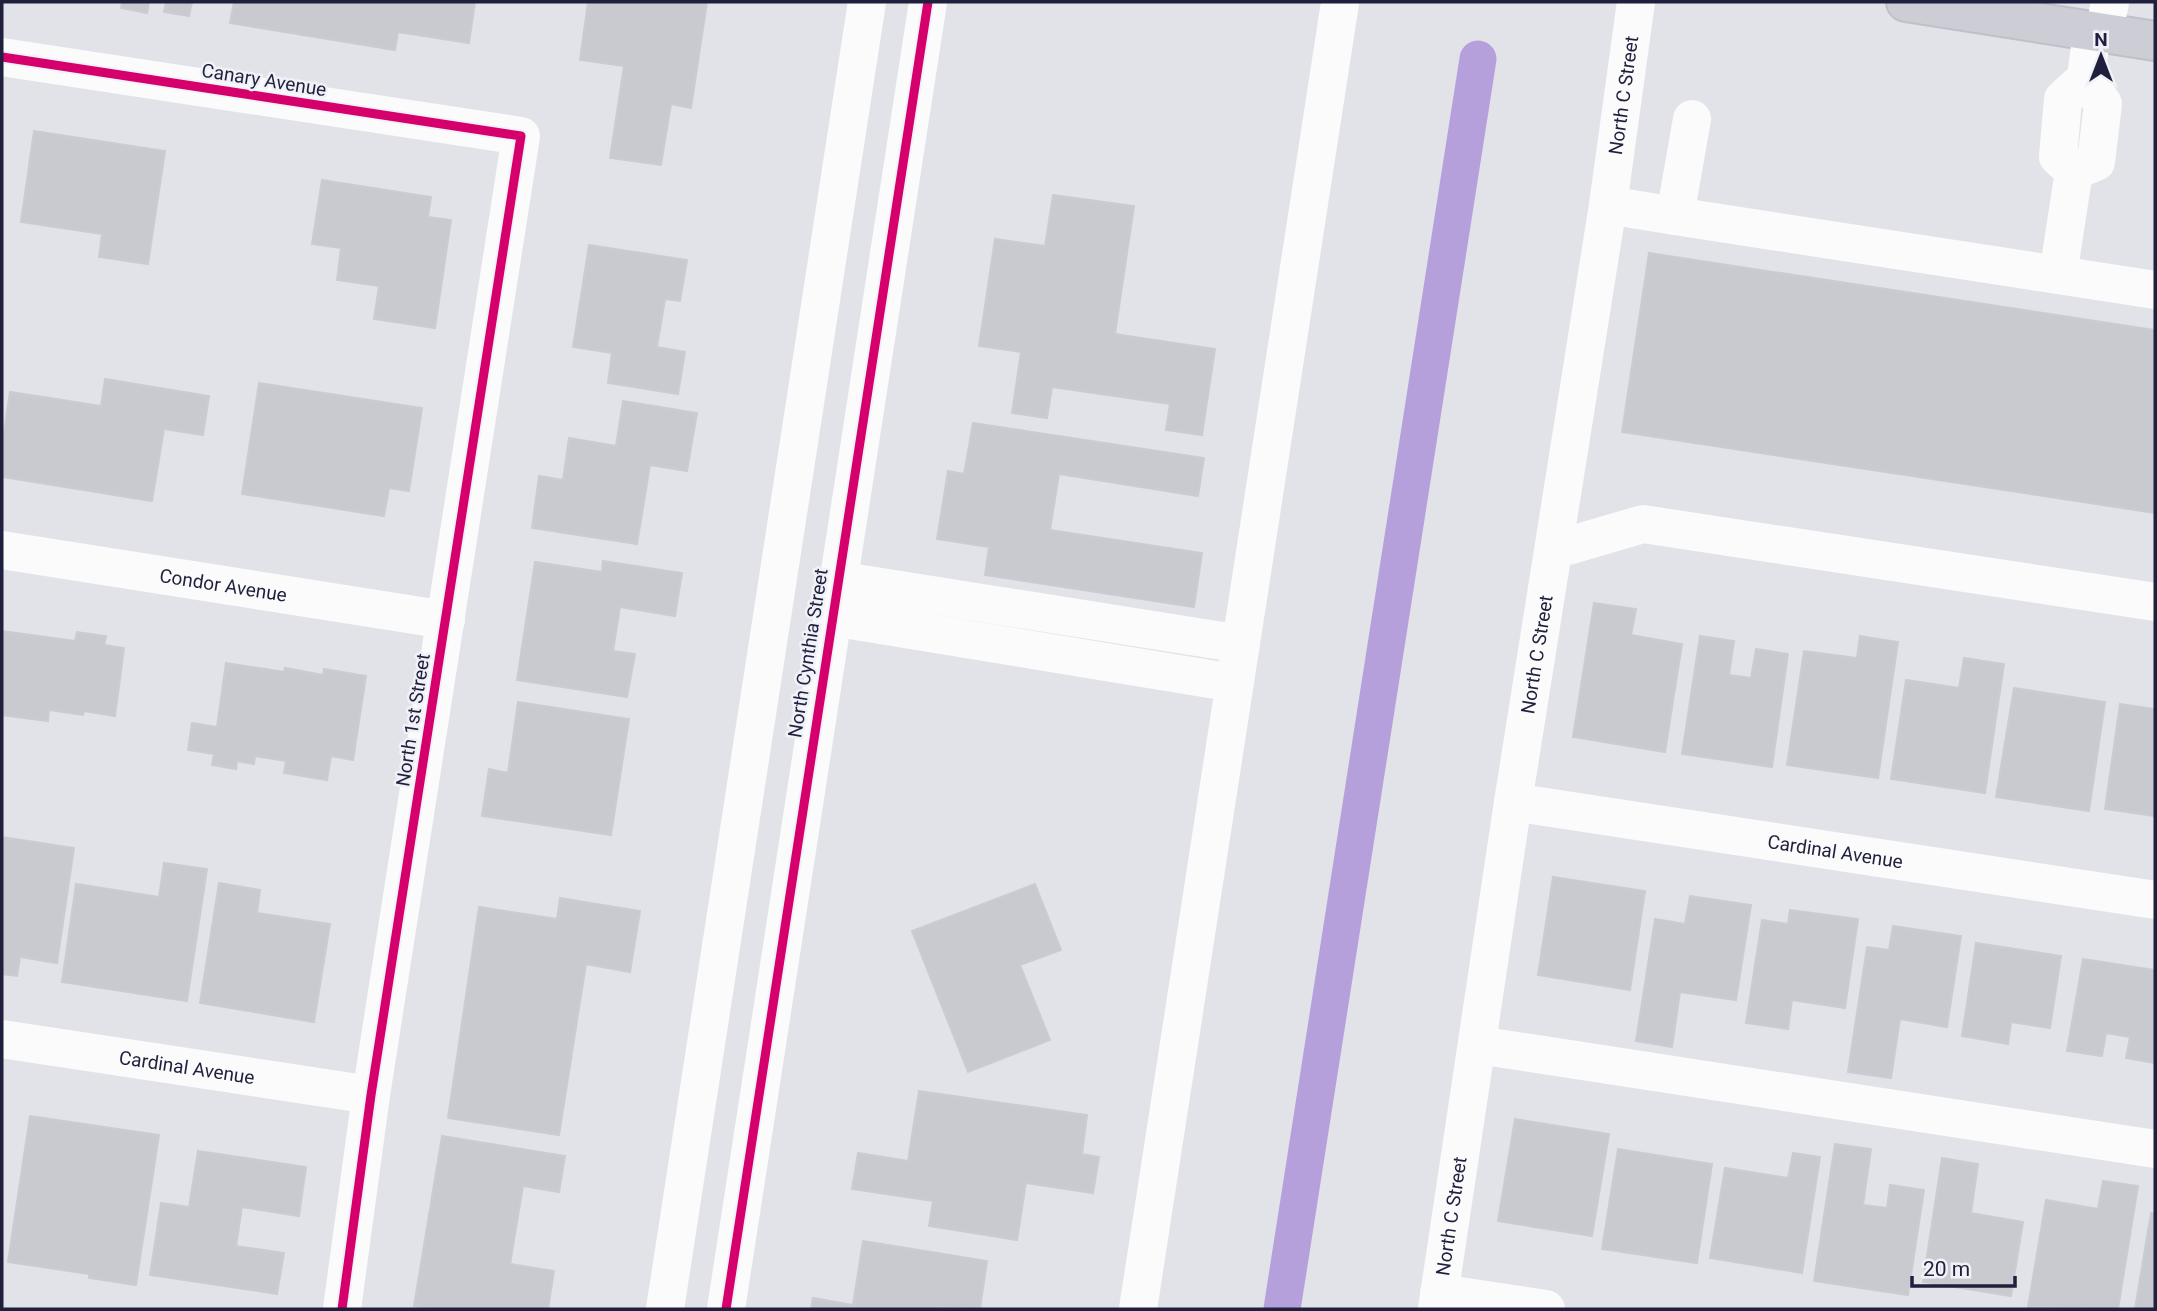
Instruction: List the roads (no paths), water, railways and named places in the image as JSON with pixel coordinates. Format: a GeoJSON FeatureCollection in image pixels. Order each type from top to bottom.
{"type":"FeatureCollection","features":[{"type":"Feature","properties":{"kind":"main road"},"geometry":{"type":"LineString","coordinates":[[1906,2],[2102,22],[2155,41]]}},
{"type":"Feature","properties":{"kind":"street"},"geometry":{"type":"LineString","coordinates":[[665,1309],[867,2]]}},
{"type":"Feature","properties":{"kind":"street","name":"North Cynthia Street"},"geometry":{"type":"LineString","coordinates":[[726,1309],[928,2]]}},
{"type":"Feature","properties":{"kind":"street","name":"North C Street"},"geometry":{"type":"LineString","coordinates":[[1438,1301],[1513,802],[1608,205],[1636,2]]}},
{"type":"Feature","properties":{"kind":"street"},"geometry":{"type":"LineString","coordinates":[[1138,1309],[1340,3]]}},
{"type":"Feature","properties":{"kind":"street"},"geometry":{"type":"LineString","coordinates":[[2058,275],[2074,171],[2057,157],[2063,99],[2086,78],[2102,22]]}},
{"type":"Feature","properties":{"kind":"street","name":"Canary Avenue"},"geometry":{"type":"LineString","coordinates":[[2,57],[521,136]]}},
{"type":"Feature","properties":{"kind":"street"},"geometry":{"type":"LineString","coordinates":[[1675,216],[1692,119]]}},
{"type":"Feature","properties":{"kind":"street","name":"North 1st Street"},"geometry":{"type":"LineString","coordinates":[[342,1309],[371,1095],[521,136]]}},
{"type":"Feature","properties":{"kind":"street"},"geometry":{"type":"LineString","coordinates":[[1608,205],[2155,290]]}},
{"type":"Feature","properties":{"kind":"street"},"geometry":{"type":"LineString","coordinates":[[1554,550],[1643,524],[2155,602]]}},
{"type":"Feature","properties":{"kind":"street","name":"Condor Avenue"},"geometry":{"type":"LineString","coordinates":[[2,550],[446,620]]}},
{"type":"Feature","properties":{"kind":"street"},"geometry":{"type":"LineString","coordinates":[[837,580],[1241,644]]}},
{"type":"Feature","properties":{"kind":"street"},"geometry":{"type":"LineString","coordinates":[[832,617],[1234,683]]}},
{"type":"Feature","properties":{"kind":"street","name":"Cardinal Avenue"},"geometry":{"type":"LineString","coordinates":[[1513,802],[2155,900]]}},
{"type":"Feature","properties":{"kind":"street","name":"Cardinal Avenue"},"geometry":{"type":"LineString","coordinates":[[2,1040],[371,1095]]}},
{"type":"Feature","properties":{"kind":"street"},"geometry":{"type":"LineString","coordinates":[[1478,1045],[2155,1149]]}},
{"type":"Feature","properties":{"kind":"street"},"geometry":{"type":"LineString","coordinates":[[1438,1301],[1546,1309]]}},
{"type":"Feature","properties":{"kind":"waterway"},"geometry":{"type":"LineString","coordinates":[[1282,1309],[1478,59]]}}]}
